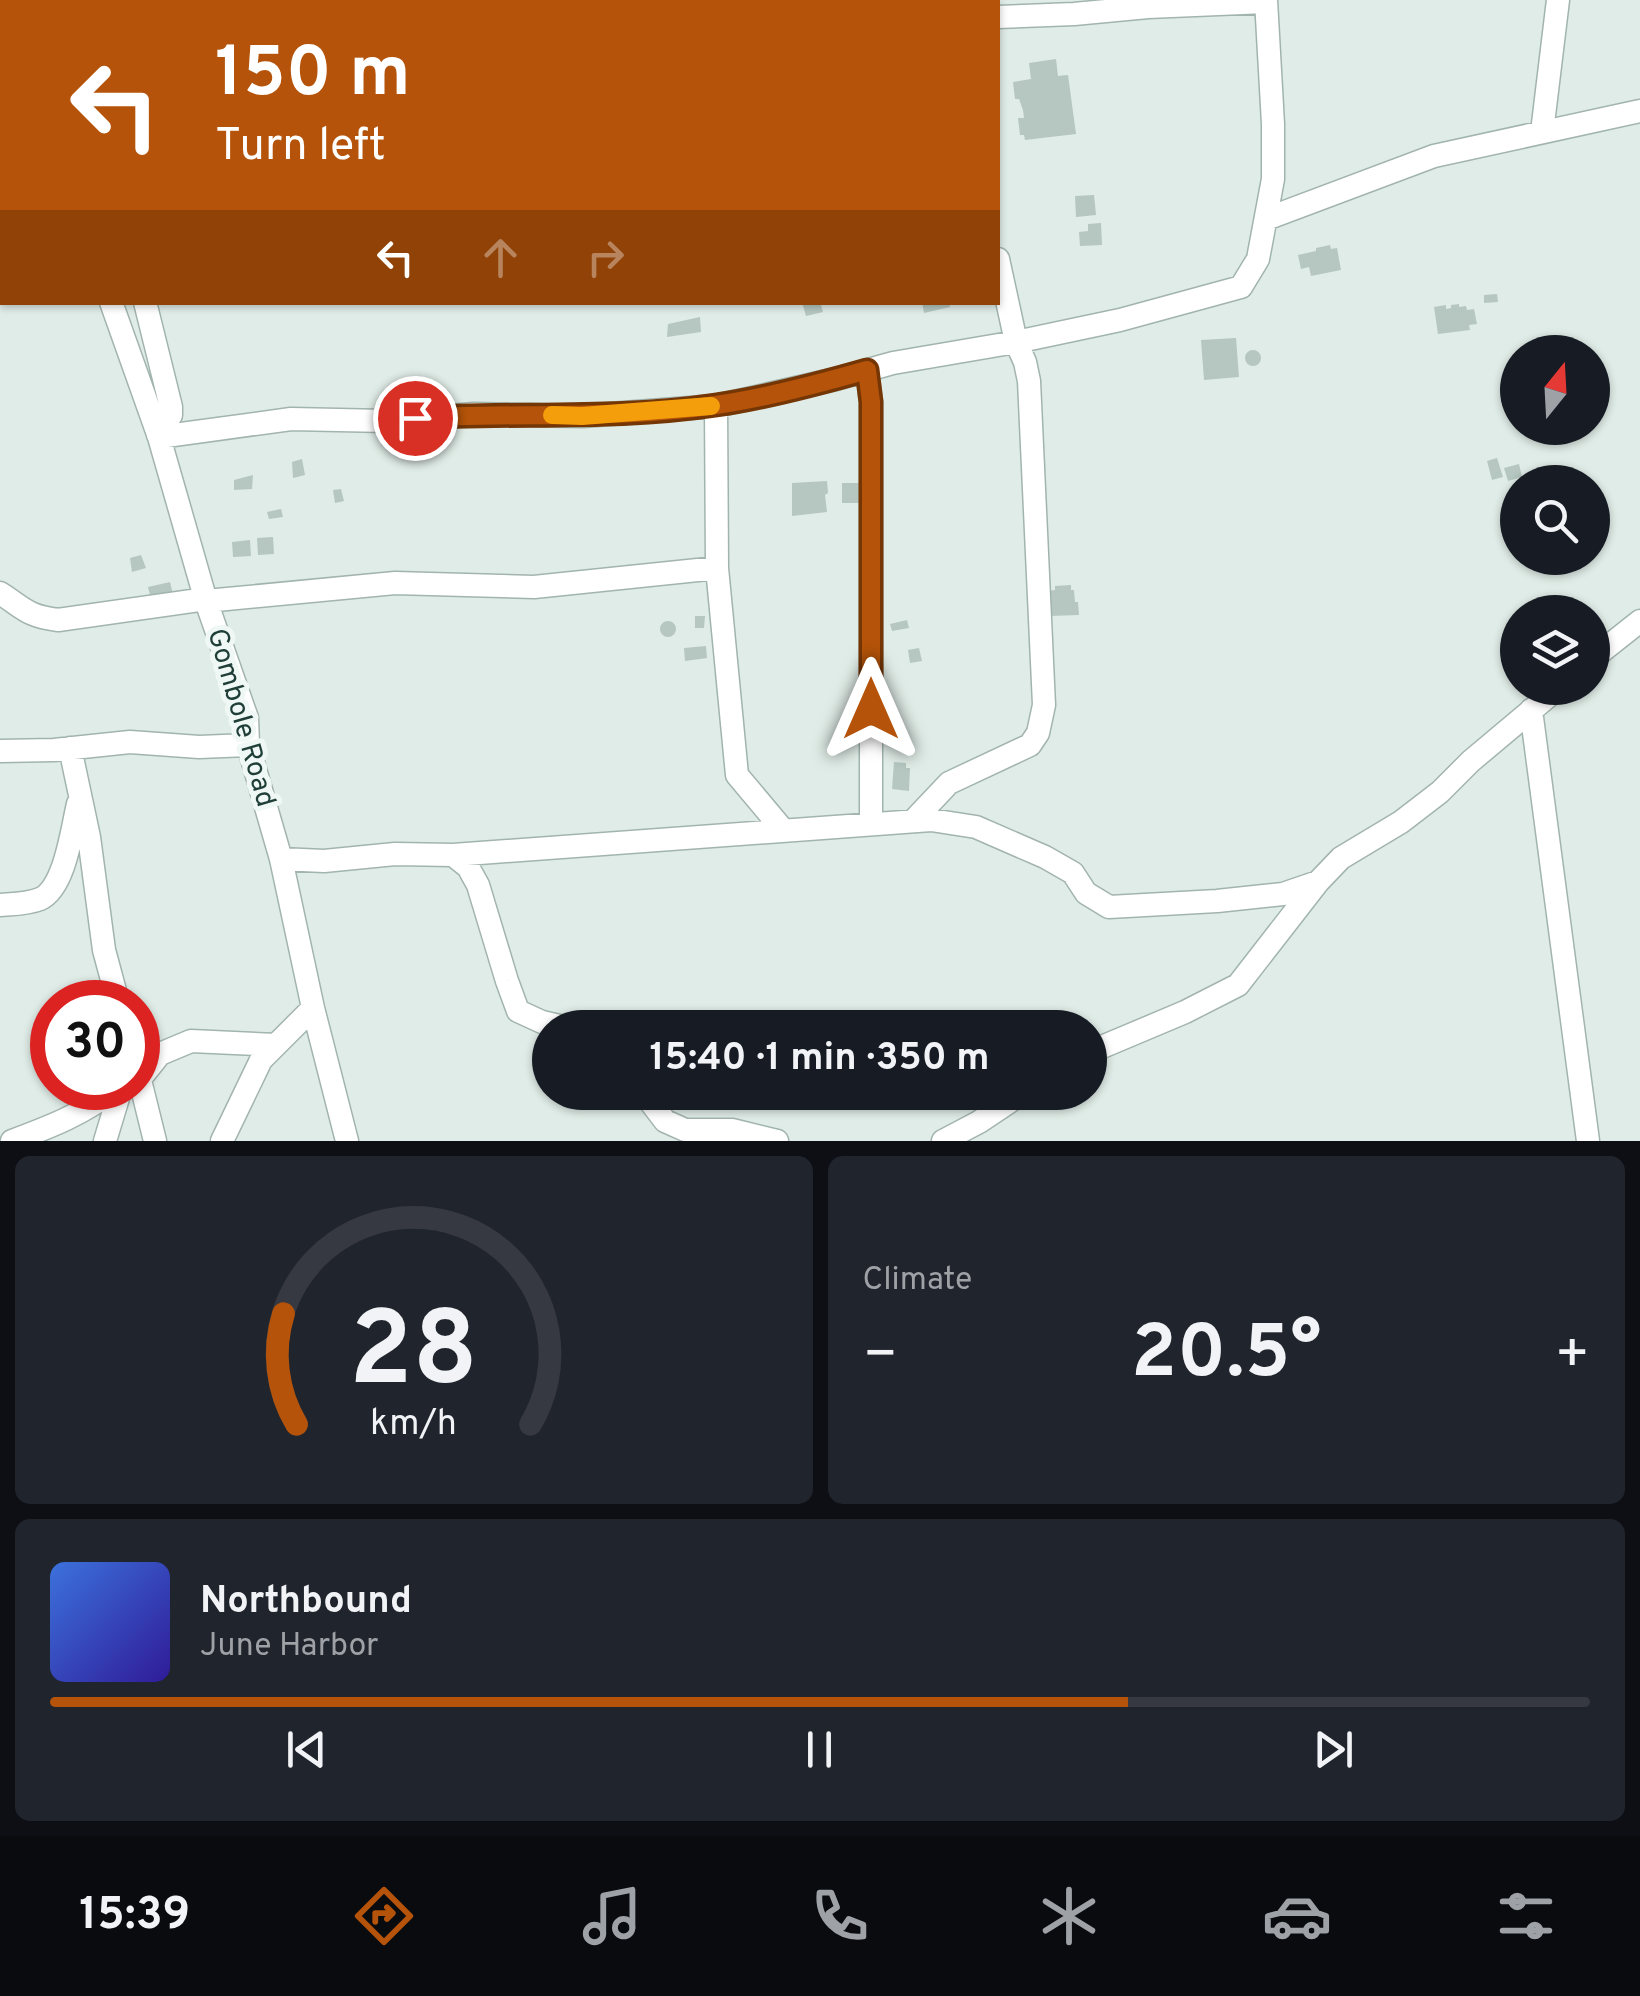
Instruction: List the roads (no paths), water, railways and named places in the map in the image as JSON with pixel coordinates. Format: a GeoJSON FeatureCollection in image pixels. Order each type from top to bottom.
{"type":"FeatureCollection","features":[{"type":"Feature","properties":{"kind":"street"},"geometry":{"type":"LineString","coordinates":[[1542,132],[1558,0]]}},
{"type":"Feature","properties":{"kind":"street"},"geometry":{"type":"LineString","coordinates":[[158,436],[291,419],[386,420],[474,414],[582,416],[716,406],[893,363],[1120,320],[1242,287],[1258,258],[1273,179],[1266,1],[1000,17]]}},
{"type":"Feature","properties":{"kind":"street"},"geometry":{"type":"LineString","coordinates":[[1266,219],[1434,156],[1640,111]]}},
{"type":"Feature","properties":{"kind":"street"},"geometry":{"type":"LineString","coordinates":[[913,821],[949,783],[1030,745],[1038,733],[1044,705],[1029,381],[1000,268]]}},
{"type":"Feature","properties":{"kind":"street","name":"Gombole Road"},"geometry":{"type":"LineString","coordinates":[[112,305],[158,436],[206,600],[246,718],[248,744],[280,859],[347,1141]]}},
{"type":"Feature","properties":{"kind":"street"},"geometry":{"type":"LineString","coordinates":[[147,305],[172,406],[172,416],[158,436]]}},
{"type":"Feature","properties":{"kind":"street"},"geometry":{"type":"LineString","coordinates":[[867,370],[871,402],[871,824]]}},
{"type":"Feature","properties":{"kind":"street"},"geometry":{"type":"LineString","coordinates":[[716,406],[718,568],[738,775],[784,831]]}},
{"type":"Feature","properties":{"kind":"street"},"geometry":{"type":"LineString","coordinates":[[0,593],[26,613],[58,620],[206,600],[395,583],[534,587],[718,568]]}},
{"type":"Feature","properties":{"kind":"street"},"geometry":{"type":"LineString","coordinates":[[1610,644],[1640,620]]}},
{"type":"Feature","properties":{"kind":"street"},"geometry":{"type":"LineString","coordinates":[[1107,1045],[1238,986],[1341,858],[1401,822],[1440,792],[1537,705]]}},
{"type":"Feature","properties":{"kind":"street"},"geometry":{"type":"LineString","coordinates":[[1531,710],[1588,1141]]}},
{"type":"Feature","properties":{"kind":"street"},"geometry":{"type":"LineString","coordinates":[[0,751],[130,742],[200,747],[248,744]]}},
{"type":"Feature","properties":{"kind":"street"},"geometry":{"type":"LineString","coordinates":[[70,748],[112,980]]}},
{"type":"Feature","properties":{"kind":"street"},"geometry":{"type":"LineString","coordinates":[[0,905],[37,901],[50,893],[63,867],[80,794]]}},
{"type":"Feature","properties":{"kind":"street"},"geometry":{"type":"LineString","coordinates":[[280,859],[452,856],[931,820],[976,827],[1045,857],[1072,874],[1086,893],[1109,907],[1283,894],[1318,882]]}},
{"type":"Feature","properties":{"kind":"street"},"geometry":{"type":"LineString","coordinates":[[452,856],[468,867],[478,885],[518,1011],[532,1017]]}},
{"type":"Feature","properties":{"kind":"street"},"geometry":{"type":"LineString","coordinates":[[222,1141],[260,1060],[313,1008]]}},
{"type":"Feature","properties":{"kind":"street"},"geometry":{"type":"LineString","coordinates":[[160,1054],[190,1040],[276,1045]]}},
{"type":"Feature","properties":{"kind":"street"},"geometry":{"type":"LineString","coordinates":[[12,1141],[80,1110]]}},
{"type":"Feature","properties":{"kind":"street"},"geometry":{"type":"LineString","coordinates":[[105,1141],[117,1110]]}},
{"type":"Feature","properties":{"kind":"street"},"geometry":{"type":"LineString","coordinates":[[141,1110],[156,1141]]}},
{"type":"Feature","properties":{"kind":"street"},"geometry":{"type":"LineString","coordinates":[[657,1110],[665,1121],[685,1130],[732,1130],[777,1141]]}},
{"type":"Feature","properties":{"kind":"street"},"geometry":{"type":"LineString","coordinates":[[943,1141],[997,1110]]}}]}
